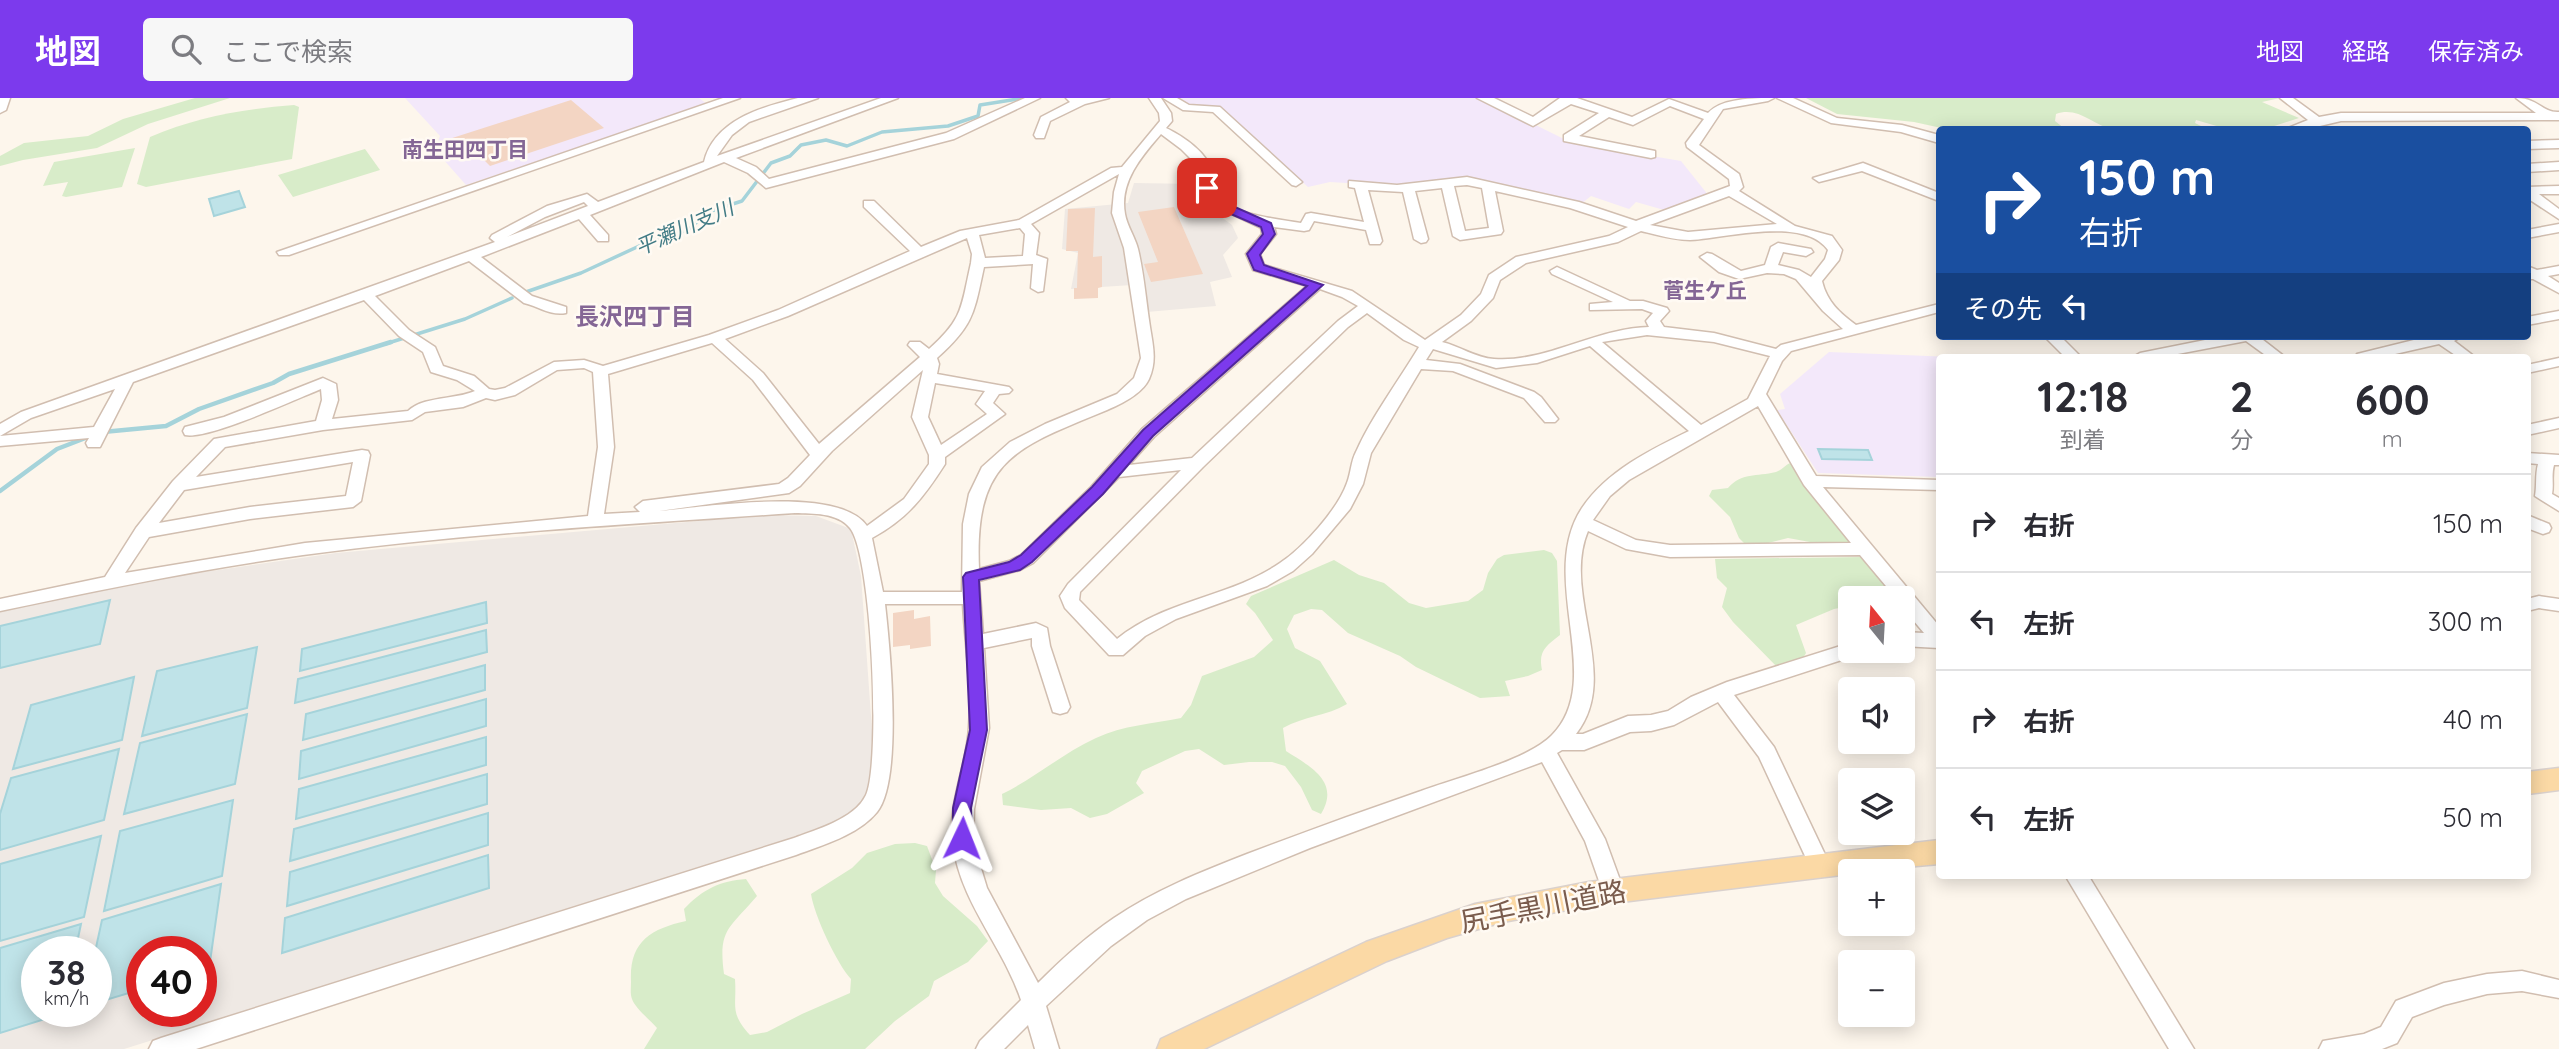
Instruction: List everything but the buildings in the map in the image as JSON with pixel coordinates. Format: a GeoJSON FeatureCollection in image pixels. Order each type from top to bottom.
{"type":"FeatureCollection","features":[{"type":"Feature","properties":{"kind":"main road"},"geometry":{"type":"LineString","coordinates":[[2531,782],[2559,779]]}},
{"type":"Feature","properties":{"kind":"main road","name":"尻手黒川道路"},"geometry":{"type":"LineString","coordinates":[[1172,1049],[1378,951],[1426,932],[1545,900],[1936,852]]}},
{"type":"Feature","properties":{"kind":"street"},"geometry":{"type":"LineString","coordinates":[[0,110],[4,98]]}},
{"type":"Feature","properties":{"kind":"street"},"geometry":{"type":"LineString","coordinates":[[284,253],[712,101],[734,98]]}},
{"type":"Feature","properties":{"kind":"street"},"geometry":{"type":"LineString","coordinates":[[711,163],[709,160],[718,146],[735,126],[774,109],[812,98]]}},
{"type":"Feature","properties":{"kind":"street"},"geometry":{"type":"LineString","coordinates":[[0,431],[26,415],[472,257],[711,163],[892,98]]}},
{"type":"Feature","properties":{"kind":"street"},"geometry":{"type":"LineString","coordinates":[[725,158],[760,177],[766,184],[950,136],[1034,98]]}},
{"type":"Feature","properties":{"kind":"street"},"geometry":{"type":"LineString","coordinates":[[1069,98],[1083,101]]}},
{"type":"Feature","properties":{"kind":"street"},"geometry":{"type":"LineString","coordinates":[[1040,135],[1045,119],[1083,101],[1102,98]]}},
{"type":"Feature","properties":{"kind":"street"},"geometry":{"type":"LineString","coordinates":[[1047,1049],[1023,976],[971,876],[965,856],[962,808],[979,730],[971,598],[972,520],[975,502],[986,474],[996,461],[1031,438],[1122,397],[1136,386],[1146,373],[1148,350],[1131,248],[1118,213],[1126,170],[1166,121],[1166,116],[1154,98]]}},
{"type":"Feature","properties":{"kind":"street"},"geometry":{"type":"LineString","coordinates":[[1169,98],[1187,108],[1216,109],[1296,182]]}},
{"type":"Feature","properties":{"kind":"street"},"geometry":{"type":"LineString","coordinates":[[1483,98],[1533,122],[1567,99],[1633,121],[1669,102],[1709,117]]}},
{"type":"Feature","properties":{"kind":"street"},"geometry":{"type":"LineString","coordinates":[[1502,105],[1514,98]]}},
{"type":"Feature","properties":{"kind":"street"},"geometry":{"type":"LineString","coordinates":[[1367,306],[1343,324],[1198,463],[1069,596],[1071,603],[1116,650],[1139,631],[1170,614],[1261,582],[1287,567],[1306,550],[1342,509],[1355,484],[1363,453],[1427,345],[1466,318],[1488,295],[1494,278],[1521,260],[1613,239],[1737,187],[1735,177],[1693,147],[1692,143],[1709,117],[1723,104],[1768,98]]}},
{"type":"Feature","properties":{"kind":"street"},"geometry":{"type":"LineString","coordinates":[[1783,98],[1835,121],[1902,129],[1936,138]]}},
{"type":"Feature","properties":{"kind":"street"},"geometry":{"type":"LineString","coordinates":[[2286,98],[2332,126]]}},
{"type":"Feature","properties":{"kind":"street"},"geometry":{"type":"LineString","coordinates":[[2522,98],[2554,116]]}},
{"type":"Feature","properties":{"kind":"street"},"geometry":{"type":"LineString","coordinates":[[1609,112],[1568,138],[1651,154]]}},
{"type":"Feature","properties":{"kind":"street"},"geometry":{"type":"LineString","coordinates":[[2302,126],[2321,120],[2381,117],[2554,116]]}},
{"type":"Feature","properties":{"kind":"street"},"geometry":{"type":"LineString","coordinates":[[2381,117],[2393,126]]}},
{"type":"Feature","properties":{"kind":"street"},"geometry":{"type":"LineString","coordinates":[[2416,117],[2428,126]]}},
{"type":"Feature","properties":{"kind":"street"},"geometry":{"type":"LineString","coordinates":[[1161,130],[1169,133],[1198,158],[1205,169],[1207,188],[1214,202],[1262,221],[1304,227],[1311,217],[1371,227]]}},
{"type":"Feature","properties":{"kind":"street"},"geometry":{"type":"LineString","coordinates":[[2531,145],[2559,144]]}},
{"type":"Feature","properties":{"kind":"street"},"geometry":{"type":"LineString","coordinates":[[2531,168],[2559,166]]}},
{"type":"Feature","properties":{"kind":"street"},"geometry":{"type":"LineString","coordinates":[[1819,178],[1863,167],[1936,196]]}},
{"type":"Feature","properties":{"kind":"street"},"geometry":{"type":"LineString","coordinates":[[600,372],[714,338],[783,313],[919,252],[972,233],[1023,223],[1115,172],[1126,170]]}},
{"type":"Feature","properties":{"kind":"street"},"geometry":{"type":"LineString","coordinates":[[1375,241],[1357,184],[1408,188],[1467,181],[1574,205],[1638,227],[1688,236],[1755,229],[1793,229]]}},
{"type":"Feature","properties":{"kind":"street"},"geometry":{"type":"LineString","coordinates":[[1447,182],[1460,236],[1496,231],[1488,186]]}},
{"type":"Feature","properties":{"kind":"street"},"geometry":{"type":"LineString","coordinates":[[1408,188],[1421,239]]}},
{"type":"Feature","properties":{"kind":"street"},"geometry":{"type":"LineString","coordinates":[[2531,194],[2559,190]]}},
{"type":"Feature","properties":{"kind":"street"},"geometry":{"type":"LineString","coordinates":[[1730,191],[1793,229],[1827,239],[1834,247],[1832,260],[1815,281],[1816,293]]}},
{"type":"Feature","properties":{"kind":"street"},"geometry":{"type":"LineString","coordinates":[[2531,196],[2559,215]]}},
{"type":"Feature","properties":{"kind":"street"},"geometry":{"type":"LineString","coordinates":[[503,245],[497,238],[569,201],[587,198],[597,208]]}},
{"type":"Feature","properties":{"kind":"street"},"geometry":{"type":"LineString","coordinates":[[869,204],[919,252]]}},
{"type":"Feature","properties":{"kind":"street"},"geometry":{"type":"LineString","coordinates":[[582,214],[603,238]]}},
{"type":"Feature","properties":{"kind":"street"},"geometry":{"type":"LineString","coordinates":[[1262,221],[1269,232],[1254,254],[1258,267],[1335,289],[1367,306],[1420,342],[1441,346],[1479,362],[1498,364],[1558,353],[1607,336],[1660,332],[1695,333],[1731,339],[1777,354]]}},
{"type":"Feature","properties":{"kind":"street"},"geometry":{"type":"LineString","coordinates":[[1023,223],[1032,233],[1029,259]]}},
{"type":"Feature","properties":{"kind":"street"},"geometry":{"type":"LineString","coordinates":[[2531,233],[2559,228]]}},
{"type":"Feature","properties":{"kind":"street"},"geometry":{"type":"LineString","coordinates":[[615,520],[620,510],[783,489],[794,482],[818,454],[955,334],[966,317],[978,263],[979,254],[972,233]]}},
{"type":"Feature","properties":{"kind":"street"},"geometry":{"type":"LineString","coordinates":[[1771,267],[1778,247],[1807,253]]}},
{"type":"Feature","properties":{"kind":"street"},"geometry":{"type":"LineString","coordinates":[[472,257],[529,300],[537,300],[542,306],[561,310]]}},
{"type":"Feature","properties":{"kind":"street"},"geometry":{"type":"LineString","coordinates":[[1707,257],[1743,275],[1752,270],[1771,267],[1800,275],[1807,280],[1810,289],[1826,307],[1852,329]]}},
{"type":"Feature","properties":{"kind":"street"},"geometry":{"type":"LineString","coordinates":[[978,263],[1040,259],[1038,288]]}},
{"type":"Feature","properties":{"kind":"street"},"geometry":{"type":"LineString","coordinates":[[2531,274],[2559,270]]}},
{"type":"Feature","properties":{"kind":"street"},"geometry":{"type":"LineString","coordinates":[[1557,271],[1622,301],[1628,307]]}},
{"type":"Feature","properties":{"kind":"street"},"geometry":{"type":"LineString","coordinates":[[2531,275],[2559,289]]}},
{"type":"Feature","properties":{"kind":"street"},"geometry":{"type":"LineString","coordinates":[[971,577],[1014,566],[1027,559],[1157,425],[1316,285]]}},
{"type":"Feature","properties":{"kind":"street"},"geometry":{"type":"LineString","coordinates":[[366,295],[408,336],[430,350],[436,369],[462,376],[480,386],[484,393]]}},
{"type":"Feature","properties":{"kind":"street"},"geometry":{"type":"LineString","coordinates":[[1595,307],[1643,305],[1662,311],[1653,321],[1660,332]]}},
{"type":"Feature","properties":{"kind":"street"},"geometry":{"type":"LineString","coordinates":[[988,1049],[1074,963],[1122,925],[1180,892],[1282,850],[1490,775],[1551,746],[1569,732],[1584,698],[1586,677],[1577,624],[1571,557],[1588,512],[1615,485],[1663,450],[1740,410],[1759,395],[1777,354],[1795,343],[1936,309]]}},
{"type":"Feature","properties":{"kind":"street"},"geometry":{"type":"LineString","coordinates":[[2531,320],[2559,315]]}},
{"type":"Feature","properties":{"kind":"street"},"geometry":{"type":"LineString","coordinates":[[714,338],[731,350],[780,402],[818,454]]}},
{"type":"Feature","properties":{"kind":"street"},"geometry":{"type":"LineString","coordinates":[[2055,340],[2071,354]]}},
{"type":"Feature","properties":{"kind":"street"},"geometry":{"type":"LineString","coordinates":[[2155,354],[2227,340]]}},
{"type":"Feature","properties":{"kind":"street"},"geometry":{"type":"LineString","coordinates":[[2254,340],[2274,354]]}},
{"type":"Feature","properties":{"kind":"street"},"geometry":{"type":"LineString","coordinates":[[2374,354],[2433,340]]}},
{"type":"Feature","properties":{"kind":"street"},"geometry":{"type":"LineString","coordinates":[[2448,340],[2465,354]]}},
{"type":"Feature","properties":{"kind":"street"},"geometry":{"type":"LineString","coordinates":[[1592,341],[1698,431]]}},
{"type":"Feature","properties":{"kind":"street"},"geometry":{"type":"LineString","coordinates":[[865,535],[883,526],[910,503],[937,464],[937,455],[920,417],[932,364],[929,357],[915,345]]}},
{"type":"Feature","properties":{"kind":"street"},"geometry":{"type":"LineString","coordinates":[[2531,368],[2559,362]]}},
{"type":"Feature","properties":{"kind":"street"},"geometry":{"type":"LineString","coordinates":[[112,581],[142,532],[179,485],[220,443],[323,425],[412,415],[420,408],[463,402],[484,393],[502,395],[554,366],[584,363],[596,367],[600,372],[606,447],[595,522]]}},
{"type":"Feature","properties":{"kind":"street"},"geometry":{"type":"LineString","coordinates":[[1417,364],[1455,368],[1529,396],[1536,400],[1550,419]]}},
{"type":"Feature","properties":{"kind":"street"},"geometry":{"type":"LineString","coordinates":[[928,377],[1000,390],[984,404],[998,414],[937,455]]}},
{"type":"Feature","properties":{"kind":"street"},"geometry":{"type":"LineString","coordinates":[[0,442],[46,435],[97,438],[128,378]]}},
{"type":"Feature","properties":{"kind":"street"},"geometry":{"type":"LineString","coordinates":[[191,431],[323,383],[328,384],[330,400],[323,425]]}},
{"type":"Feature","properties":{"kind":"street"},"geometry":{"type":"LineString","coordinates":[[1759,395],[1810,481],[1936,636]]}},
{"type":"Feature","properties":{"kind":"street"},"geometry":{"type":"LineString","coordinates":[[0,414],[26,415]]}},
{"type":"Feature","properties":{"kind":"street"},"geometry":{"type":"LineString","coordinates":[[2531,429],[2559,423]]}},
{"type":"Feature","properties":{"kind":"street"},"geometry":{"type":"LineString","coordinates":[[142,532],[250,513],[353,501],[362,455],[179,485]]}},
{"type":"Feature","properties":{"kind":"street"},"geometry":{"type":"LineString","coordinates":[[2531,458],[2553,460],[2542,480],[2545,487],[2543,496],[2559,505]]}},
{"type":"Feature","properties":{"kind":"street"},"geometry":{"type":"LineString","coordinates":[[1114,472],[1198,463]]}},
{"type":"Feature","properties":{"kind":"street"},"geometry":{"type":"LineString","coordinates":[[1810,481],[1936,485]]}},
{"type":"Feature","properties":{"kind":"street"},"geometry":{"type":"LineString","coordinates":[[0,605],[112,581],[236,559],[474,530],[795,507],[830,510],[849,516],[865,535],[878,620],[882,769],[875,799],[849,824],[796,846],[161,1049]]}},
{"type":"Feature","properties":{"kind":"street"},"geometry":{"type":"LineString","coordinates":[[1583,523],[1632,545],[1670,551],[1865,549]]}},
{"type":"Feature","properties":{"kind":"street"},"geometry":{"type":"LineString","coordinates":[[875,598],[971,598]]}},
{"type":"Feature","properties":{"kind":"street"},"geometry":{"type":"LineString","coordinates":[[2531,604],[2539,602],[2559,605]]}},
{"type":"Feature","properties":{"kind":"street"},"geometry":{"type":"LineString","coordinates":[[974,643],[1036,630],[1041,633],[1041,646],[1060,707]]}},
{"type":"Feature","properties":{"kind":"street"},"geometry":{"type":"LineString","coordinates":[[1915,639],[1936,640]]}},
{"type":"Feature","properties":{"kind":"street"},"geometry":{"type":"LineString","coordinates":[[1551,746],[1584,741],[1628,724],[1651,723],[1674,717],[1721,692],[1838,654]]}},
{"type":"Feature","properties":{"kind":"street"},"geometry":{"type":"LineString","coordinates":[[1721,692],[1767,753],[1819,865]]}},
{"type":"Feature","properties":{"kind":"street"},"geometry":{"type":"LineString","coordinates":[[1551,746],[1595,839],[1613,891]]}},
{"type":"Feature","properties":{"kind":"street"},"geometry":{"type":"LineString","coordinates":[[2079,879],[2182,1049]]}},
{"type":"Feature","properties":{"kind":"street"},"geometry":{"type":"LineString","coordinates":[[2331,1049],[2364,1045],[2389,1035],[2404,1009],[2444,994],[2487,984],[2522,981],[2556,989]]}},
{"type":"Feature","properties":{"kind":"shaded area"},"geometry":{"type":"Polygon","coordinates":[[[405,98],[699,98],[707,104],[466,185],[435,150],[440,136],[405,98]]]}},
{"type":"Feature","properties":{"kind":"shaded area"},"geometry":{"type":"Polygon","coordinates":[[[1174,98],[1476,98],[1570,142],[1681,161],[1709,196],[1664,210],[1636,202],[1629,209],[1591,196],[1581,204],[1476,180],[1453,178],[1395,186],[1330,182],[1308,187],[1219,107],[1184,104],[1174,98]]]}},
{"type":"Feature","properties":{"kind":"shaded area"},"geometry":{"type":"Polygon","coordinates":[[[1134,183],[1197,184],[1202,203],[1232,225],[1238,238],[1223,255],[1232,277],[1210,282],[1216,306],[1135,313],[1132,285],[1071,289],[1078,253],[1062,249],[1065,209],[1128,203],[1134,183]]]}},
{"type":"Feature","properties":{"kind":"shaded area"},"geometry":{"type":"Polygon","coordinates":[[[1829,352],[1936,356],[1936,477],[1818,473],[1777,410],[1785,409],[1780,394],[1829,352]]]}},
{"type":"Feature","properties":{"kind":"shaded area"},"geometry":{"type":"Polygon","coordinates":[[[766,515],[816,516],[851,529],[861,576],[875,772],[867,795],[852,812],[821,831],[217,1020],[217,936],[126,936],[126,1027],[194,1027],[124,1049],[0,1049],[0,610],[115,585],[336,553],[766,515]]]}},
{"type":"Feature","properties":{"kind":"green space"},"geometry":{"type":"Polygon","coordinates":[[[195,98],[230,98],[148,124],[97,148],[0,166],[0,156],[24,143],[88,136],[123,119],[195,98]]]}},
{"type":"Feature","properties":{"kind":"green space"},"geometry":{"type":"Polygon","coordinates":[[[1806,98],[2280,98],[2262,102],[2299,118],[2274,126],[2217,126],[2196,120],[2195,123],[2201,126],[2104,126],[2078,114],[2064,112],[2056,114],[2055,121],[2061,126],[1936,127],[1837,114],[1806,98]]]}},
{"type":"Feature","properties":{"kind":"green space"},"geometry":{"type":"Polygon","coordinates":[[[294,105],[299,107],[292,159],[146,187],[137,184],[150,137],[220,115],[294,105]]]}},
{"type":"Feature","properties":{"kind":"green space"},"geometry":{"type":"Polygon","coordinates":[[[135,148],[122,187],[66,197],[62,196],[68,182],[43,186],[54,162],[135,148]]]}},
{"type":"Feature","properties":{"kind":"green space"},"geometry":{"type":"Polygon","coordinates":[[[365,149],[380,170],[293,197],[278,175],[365,149]]]}},
{"type":"Feature","properties":{"kind":"green space"},"geometry":{"type":"Polygon","coordinates":[[[1790,463],[1797,466],[1798,477],[1849,539],[1848,544],[1821,544],[1788,538],[1760,545],[1746,545],[1739,538],[1730,517],[1709,496],[1712,490],[1728,488],[1739,479],[1776,472],[1790,463]]]}},
{"type":"Feature","properties":{"kind":"green space"},"geometry":{"type":"Polygon","coordinates":[[[1544,550],[1552,553],[1557,561],[1560,635],[1542,653],[1542,670],[1505,681],[1510,696],[1480,698],[1416,667],[1400,656],[1348,633],[1322,610],[1311,609],[1294,615],[1287,629],[1295,648],[1320,661],[1347,704],[1283,728],[1286,751],[1312,769],[1325,784],[1326,802],[1321,814],[1312,810],[1301,787],[1285,766],[1272,762],[1224,765],[1199,749],[1185,751],[1142,771],[1136,783],[1144,793],[1107,814],[1090,818],[1071,808],[1041,810],[1003,805],[1002,794],[1096,738],[1127,728],[1181,718],[1191,705],[1202,676],[1254,657],[1273,640],[1246,604],[1251,596],[1334,560],[1359,575],[1384,583],[1409,603],[1426,608],[1468,601],[1483,590],[1488,573],[1497,559],[1504,555],[1544,550]]]}},
{"type":"Feature","properties":{"kind":"green space"},"geometry":{"type":"Polygon","coordinates":[[[1862,557],[1886,586],[1838,586],[1838,608],[1796,625],[1806,653],[1803,658],[1778,668],[1722,607],[1727,588],[1717,578],[1715,559],[1862,557]]]}},
{"type":"Feature","properties":{"kind":"green space"},"geometry":{"type":"Polygon","coordinates":[[[915,843],[927,846],[936,870],[935,883],[943,896],[977,926],[988,941],[968,962],[934,981],[929,996],[895,1021],[865,1049],[644,1049],[657,1028],[632,999],[631,968],[634,957],[638,947],[652,933],[686,921],[684,909],[698,896],[720,884],[746,879],[757,896],[733,923],[724,938],[724,974],[735,979],[735,1009],[743,1027],[750,1035],[767,1032],[850,993],[851,979],[827,939],[811,894],[852,868],[867,853],[895,844],[915,843]]]}},
{"type":"Feature","properties":{"kind":"water"},"geometry":{"type":"Polygon","coordinates":[[[239,191],[245,207],[214,216],[209,199],[239,191]]]}},
{"type":"Feature","properties":{"kind":"water"},"geometry":{"type":"Polygon","coordinates":[[[1818,449],[1868,450],[1872,460],[1822,459],[1818,449]]]}},
{"type":"Feature","properties":{"kind":"water"},"geometry":{"type":"Polygon","coordinates":[[[110,600],[100,644],[0,668],[0,626],[110,600]]]}},
{"type":"Feature","properties":{"kind":"water"},"geometry":{"type":"Polygon","coordinates":[[[486,602],[487,623],[300,671],[302,649],[486,602]]]}},
{"type":"Feature","properties":{"kind":"water"},"geometry":{"type":"Polygon","coordinates":[[[486,630],[487,652],[295,703],[298,679],[486,630]]]}},
{"type":"Feature","properties":{"kind":"water"},"geometry":{"type":"Polygon","coordinates":[[[257,647],[247,708],[142,736],[157,671],[257,647]]]}},
{"type":"Feature","properties":{"kind":"water"},"geometry":{"type":"Polygon","coordinates":[[[485,665],[485,690],[303,740],[306,714],[485,665]]]}},
{"type":"Feature","properties":{"kind":"water"},"geometry":{"type":"Polygon","coordinates":[[[134,677],[122,740],[13,769],[31,705],[134,677]]]}},
{"type":"Feature","properties":{"kind":"water"},"geometry":{"type":"Polygon","coordinates":[[[486,699],[486,726],[299,779],[301,751],[486,699]]]}},
{"type":"Feature","properties":{"kind":"water"},"geometry":{"type":"Polygon","coordinates":[[[247,714],[235,784],[124,814],[140,743],[247,714]]]}},
{"type":"Feature","properties":{"kind":"water"},"geometry":{"type":"Polygon","coordinates":[[[486,737],[486,765],[296,819],[299,789],[486,737]]]}},
{"type":"Feature","properties":{"kind":"water"},"geometry":{"type":"Polygon","coordinates":[[[119,749],[104,820],[0,850],[0,814],[11,778],[119,749]]]}},
{"type":"Feature","properties":{"kind":"water"},"geometry":{"type":"Polygon","coordinates":[[[487,774],[487,804],[290,861],[294,829],[487,774]]]}},
{"type":"Feature","properties":{"kind":"water"},"geometry":{"type":"Polygon","coordinates":[[[233,800],[222,876],[104,911],[120,831],[233,800]]]}},
{"type":"Feature","properties":{"kind":"water"},"geometry":{"type":"Polygon","coordinates":[[[488,813],[488,845],[287,906],[290,872],[488,813]]]}},
{"type":"Feature","properties":{"kind":"water"},"geometry":{"type":"Polygon","coordinates":[[[101,836],[84,917],[0,941],[0,864],[101,836]]]}},
{"type":"Feature","properties":{"kind":"water"},"geometry":{"type":"Polygon","coordinates":[[[488,855],[489,888],[282,953],[285,918],[488,855]]]}},
{"type":"Feature","properties":{"kind":"water"},"geometry":{"type":"Polygon","coordinates":[[[221,884],[214,936],[126,936],[126,994],[112,998],[112,936],[98,936],[102,920],[221,884]]]}},
{"type":"Feature","properties":{"kind":"water"},"geometry":{"type":"Polygon","coordinates":[[[81,924],[78,936],[40,936],[81,924]]]}},
{"type":"Feature","properties":{"kind":"water"},"geometry":{"type":"Polygon","coordinates":[[[21,942],[21,1026],[0,1033],[0,948],[21,942]]]}},
{"type":"Feature","properties":{"kind":"waterway","name":"平瀬川支川"},"geometry":{"type":"LineString","coordinates":[[523,293],[581,273],[650,241],[688,230],[708,212],[742,201],[771,163],[790,156],[801,145],[826,140],[847,146],[882,132],[948,126],[978,116],[980,105],[1024,98]]}},
{"type":"Feature","properties":{"kind":"waterway","name":"平瀬川支川"},"geometry":{"type":"LineString","coordinates":[[385,344],[465,319],[512,298]]}},
{"type":"Feature","properties":{"kind":"waterway","name":"平瀬川支川"},"geometry":{"type":"LineString","coordinates":[[103,432],[166,426],[199,409],[273,383],[289,374],[391,342]]}},
{"type":"Feature","properties":{"kind":"waterway","name":"平瀬川支川"},"geometry":{"type":"LineString","coordinates":[[0,491],[57,449],[88,437]]}},
{"type":"Feature","properties":{"kind":"district","name":"南生田四丁目"},"geometry":{"type":"Point","coordinates":[465,149]}},
{"type":"Feature","properties":{"kind":"district","name":"菅生ケ丘"},"geometry":{"type":"Point","coordinates":[1705,290]}},
{"type":"Feature","properties":{"kind":"district","name":"長沢四丁目"},"geometry":{"type":"Point","coordinates":[635,316]}},
{"type":"Feature","properties":{"kind":"route"},"geometry":{"type":"LineString","coordinates":[[962,838],[962,808],[979,730],[971,577],[1014,566],[1027,559],[1097,491],[1124,457],[1148,433],[1316,285],[1260,269],[1254,260],[1254,254],[1269,234],[1267,226],[1262,221],[1214,202],[1207,188]]}}]}
